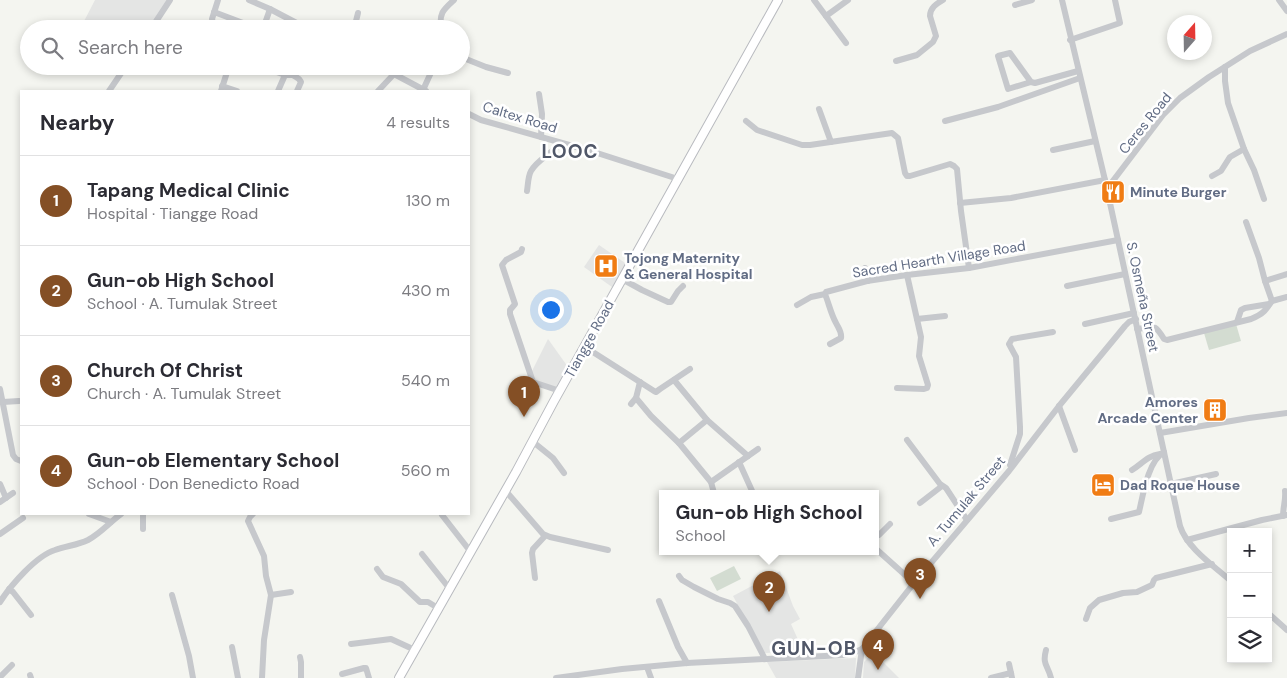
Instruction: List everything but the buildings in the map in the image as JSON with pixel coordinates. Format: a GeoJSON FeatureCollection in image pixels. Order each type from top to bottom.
{"type":"FeatureCollection","features":[{"type":"Feature","properties":{"kind":"main road","name":"Tiangge Road"},"geometry":{"type":"LineString","coordinates":[[399,678],[778,0]]}},
{"type":"Feature","properties":{"kind":"street"},"geometry":{"type":"LineString","coordinates":[[157,20],[170,0]]}},
{"type":"Feature","properties":{"kind":"street"},"geometry":{"type":"LineString","coordinates":[[212,20],[218,0]]}},
{"type":"Feature","properties":{"kind":"street"},"geometry":{"type":"LineString","coordinates":[[249,0],[291,20]]}},
{"type":"Feature","properties":{"kind":"street"},"geometry":{"type":"LineString","coordinates":[[440,20],[444,8],[454,0]]}},
{"type":"Feature","properties":{"kind":"street"},"geometry":{"type":"LineString","coordinates":[[814,0],[846,44]]}},
{"type":"Feature","properties":{"kind":"street"},"geometry":{"type":"LineString","coordinates":[[826,16],[848,0]]}},
{"type":"Feature","properties":{"kind":"street"},"geometry":{"type":"LineString","coordinates":[[896,61],[917,55],[933,42],[936,36],[930,13],[931,9],[943,0]]}},
{"type":"Feature","properties":{"kind":"street"},"geometry":{"type":"LineString","coordinates":[[1015,5],[1032,0]]}},
{"type":"Feature","properties":{"kind":"street","name":"S. Osmeña Street"},"geometry":{"type":"LineString","coordinates":[[1062,0],[1070,40],[1105,180],[1160,433],[1162,453],[1180,526],[1187,540],[1197,551],[1227,577]]}},
{"type":"Feature","properties":{"kind":"street"},"geometry":{"type":"LineString","coordinates":[[1070,40],[1120,23],[1115,0]]}},
{"type":"Feature","properties":{"kind":"street"},"geometry":{"type":"LineString","coordinates":[[1279,0],[1287,11]]}},
{"type":"Feature","properties":{"kind":"street"},"geometry":{"type":"LineString","coordinates":[[265,20],[270,9]]}},
{"type":"Feature","properties":{"kind":"street"},"geometry":{"type":"LineString","coordinates":[[214,12],[236,20]]}},
{"type":"Feature","properties":{"kind":"street"},"geometry":{"type":"LineString","coordinates":[[356,20],[358,13]]}},
{"type":"Feature","properties":{"kind":"street","name":"Ceres Road"},"geometry":{"type":"LineString","coordinates":[[1106,190],[1170,107],[1196,86],[1250,51],[1287,34]]}},
{"type":"Feature","properties":{"kind":"street"},"geometry":{"type":"LineString","coordinates":[[1031,82],[1010,53],[998,56],[1008,89],[1031,82],[1035,84],[1079,74]]}},
{"type":"Feature","properties":{"kind":"street"},"geometry":{"type":"LineString","coordinates":[[470,61],[508,73]]}},
{"type":"Feature","properties":{"kind":"street"},"geometry":{"type":"LineString","coordinates":[[1225,67],[1226,97],[1264,199]]}},
{"type":"Feature","properties":{"kind":"street"},"geometry":{"type":"LineString","coordinates":[[945,121],[998,107],[1079,74]]}},
{"type":"Feature","properties":{"kind":"street"},"geometry":{"type":"LineString","coordinates":[[110,90],[120,75]]}},
{"type":"Feature","properties":{"kind":"street"},"geometry":{"type":"LineString","coordinates":[[222,89],[226,75]]}},
{"type":"Feature","properties":{"kind":"street"},"geometry":{"type":"LineString","coordinates":[[278,90],[284,75],[299,79],[301,82],[297,90]]}},
{"type":"Feature","properties":{"kind":"street"},"geometry":{"type":"LineString","coordinates":[[379,90],[393,75]]}},
{"type":"Feature","properties":{"kind":"street"},"geometry":{"type":"LineString","coordinates":[[396,75],[422,90]]}},
{"type":"Feature","properties":{"kind":"street"},"geometry":{"type":"LineString","coordinates":[[424,90],[430,75]]}},
{"type":"Feature","properties":{"kind":"street"},"geometry":{"type":"LineString","coordinates":[[539,94],[542,114],[541,138]]}},
{"type":"Feature","properties":{"kind":"street"},"geometry":{"type":"LineString","coordinates":[[819,109],[831,142]]}},
{"type":"Feature","properties":{"kind":"street","name":"Caltex Road"},"geometry":{"type":"LineString","coordinates":[[470,114],[481,120],[678,179]]}},
{"type":"Feature","properties":{"kind":"street"},"geometry":{"type":"LineString","coordinates":[[746,121],[757,130],[795,143],[810,145],[892,133],[898,138],[907,176],[950,164],[954,166],[957,169],[970,268]]}},
{"type":"Feature","properties":{"kind":"street"},"geometry":{"type":"LineString","coordinates":[[1053,150],[1095,141]]}},
{"type":"Feature","properties":{"kind":"street"},"geometry":{"type":"LineString","coordinates":[[527,191],[531,171],[560,143]]}},
{"type":"Feature","properties":{"kind":"street"},"geometry":{"type":"LineString","coordinates":[[1212,176],[1221,171],[1230,157],[1244,149]]}},
{"type":"Feature","properties":{"kind":"street"},"geometry":{"type":"LineString","coordinates":[[960,203],[1011,198],[1105,180]]}},
{"type":"Feature","properties":{"kind":"street"},"geometry":{"type":"LineString","coordinates":[[1246,222],[1259,258],[1271,303]]}},
{"type":"Feature","properties":{"kind":"street","name":"Sacred Hearth Village Road"},"geometry":{"type":"LineString","coordinates":[[797,305],[811,297],[868,281],[970,268],[1118,240]]}},
{"type":"Feature","properties":{"kind":"street"},"geometry":{"type":"LineString","coordinates":[[522,249],[502,265],[515,304],[510,310],[510,314],[532,381],[560,390]]}},
{"type":"Feature","properties":{"kind":"street"},"geometry":{"type":"LineString","coordinates":[[865,268],[868,281]]}},
{"type":"Feature","properties":{"kind":"street"},"geometry":{"type":"LineString","coordinates":[[1067,286],[1125,274]]}},
{"type":"Feature","properties":{"kind":"street"},"geometry":{"type":"LineString","coordinates":[[1264,281],[1287,274]]}},
{"type":"Feature","properties":{"kind":"street"},"geometry":{"type":"LineString","coordinates":[[897,388],[924,389],[928,385],[919,356],[921,337],[907,275]]}},
{"type":"Feature","properties":{"kind":"street"},"geometry":{"type":"LineString","coordinates":[[622,279],[668,302],[671,302],[683,286]]}},
{"type":"Feature","properties":{"kind":"street"},"geometry":{"type":"LineString","coordinates":[[825,294],[842,336],[830,344]]}},
{"type":"Feature","properties":{"kind":"street"},"geometry":{"type":"LineString","coordinates":[[1237,322],[1241,310],[1245,308],[1271,303],[1287,297]]}},
{"type":"Feature","properties":{"kind":"street"},"geometry":{"type":"LineString","coordinates":[[1137,329],[1158,328],[1164,339],[1167,340],[1260,315],[1271,303]]}},
{"type":"Feature","properties":{"kind":"street"},"geometry":{"type":"LineString","coordinates":[[917,319],[945,316]]}},
{"type":"Feature","properties":{"kind":"street"},"geometry":{"type":"LineString","coordinates":[[1085,324],[1135,316]]}},
{"type":"Feature","properties":{"kind":"street","name":"A. Tumulak Street"},"geometry":{"type":"LineString","coordinates":[[862,649],[914,583],[1135,316]]}},
{"type":"Feature","properties":{"kind":"street"},"geometry":{"type":"LineString","coordinates":[[1008,471],[1020,434],[1017,364],[1010,341],[1012,339],[1053,332]]}},
{"type":"Feature","properties":{"kind":"street"},"geometry":{"type":"LineString","coordinates":[[585,347],[656,392],[690,369]]}},
{"type":"Feature","properties":{"kind":"street"},"geometry":{"type":"LineString","coordinates":[[674,380],[707,420],[748,456]]}},
{"type":"Feature","properties":{"kind":"street"},"geometry":{"type":"LineString","coordinates":[[631,404],[636,398],[640,382]]}},
{"type":"Feature","properties":{"kind":"street"},"geometry":{"type":"LineString","coordinates":[[0,389],[13,455],[20,461]]}},
{"type":"Feature","properties":{"kind":"street"},"geometry":{"type":"LineString","coordinates":[[636,398],[711,482],[713,490]]}},
{"type":"Feature","properties":{"kind":"street"},"geometry":{"type":"LineString","coordinates":[[3,402],[19,401]]}},
{"type":"Feature","properties":{"kind":"street"},"geometry":{"type":"LineString","coordinates":[[1060,406],[1075,450]]}},
{"type":"Feature","properties":{"kind":"street"},"geometry":{"type":"LineString","coordinates":[[1160,433],[1287,413]]}},
{"type":"Feature","properties":{"kind":"street"},"geometry":{"type":"LineString","coordinates":[[679,444],[707,420]]}},
{"type":"Feature","properties":{"kind":"street"},"geometry":{"type":"LineString","coordinates":[[907,440],[940,484],[946,488],[968,520]]}},
{"type":"Feature","properties":{"kind":"street"},"geometry":{"type":"LineString","coordinates":[[532,441],[553,458],[564,473]]}},
{"type":"Feature","properties":{"kind":"street"},"geometry":{"type":"LineString","coordinates":[[711,482],[758,449]]}},
{"type":"Feature","properties":{"kind":"street"},"geometry":{"type":"LineString","coordinates":[[1132,470],[1149,456],[1162,453]]}},
{"type":"Feature","properties":{"kind":"street"},"geometry":{"type":"LineString","coordinates":[[1111,519],[1139,512],[1146,479],[1162,453]]}},
{"type":"Feature","properties":{"kind":"street"},"geometry":{"type":"LineString","coordinates":[[739,462],[752,490]]}},
{"type":"Feature","properties":{"kind":"street"},"geometry":{"type":"LineString","coordinates":[[1171,484],[1216,474]]}},
{"type":"Feature","properties":{"kind":"street"},"geometry":{"type":"LineString","coordinates":[[0,484],[3,500],[13,493]]}},
{"type":"Feature","properties":{"kind":"street"},"geometry":{"type":"LineString","coordinates":[[920,503],[942,486]]}},
{"type":"Feature","properties":{"kind":"street"},"geometry":{"type":"LineString","coordinates":[[505,490],[545,536],[608,550]]}},
{"type":"Feature","properties":{"kind":"street"},"geometry":{"type":"LineString","coordinates":[[1187,540],[1262,520],[1285,516],[1283,508],[1286,500],[1285,491]]}},
{"type":"Feature","properties":{"kind":"street"},"geometry":{"type":"LineString","coordinates":[[92,515],[111,522]]}},
{"type":"Feature","properties":{"kind":"street"},"geometry":{"type":"LineString","coordinates":[[0,602],[9,589],[42,556],[87,540],[98,534],[121,515]]}},
{"type":"Feature","properties":{"kind":"street"},"geometry":{"type":"LineString","coordinates":[[143,515],[143,529]]}},
{"type":"Feature","properties":{"kind":"street"},"geometry":{"type":"LineString","coordinates":[[252,515],[248,521],[264,556],[266,576],[271,595],[264,640],[262,678]]}},
{"type":"Feature","properties":{"kind":"street"},"geometry":{"type":"LineString","coordinates":[[442,515],[470,551]]}},
{"type":"Feature","properties":{"kind":"street"},"geometry":{"type":"LineString","coordinates":[[0,534],[23,518]]}},
{"type":"Feature","properties":{"kind":"street"},"geometry":{"type":"LineString","coordinates":[[879,535],[890,524]]}},
{"type":"Feature","properties":{"kind":"street"},"geometry":{"type":"LineString","coordinates":[[535,578],[532,553],[533,549],[545,536]]}},
{"type":"Feature","properties":{"kind":"street"},"geometry":{"type":"LineString","coordinates":[[879,552],[914,583]]}},
{"type":"Feature","properties":{"kind":"street"},"geometry":{"type":"LineString","coordinates":[[422,554],[450,588]]}},
{"type":"Feature","properties":{"kind":"street"},"geometry":{"type":"LineString","coordinates":[[1086,619],[1090,608],[1098,600],[1123,593],[1137,592],[1152,585],[1156,578],[1212,564]]}},
{"type":"Feature","properties":{"kind":"street"},"geometry":{"type":"LineString","coordinates":[[377,569],[383,577],[401,584],[420,602],[428,602],[438,608]]}},
{"type":"Feature","properties":{"kind":"street"},"geometry":{"type":"LineString","coordinates":[[678,576],[694,587],[735,606],[765,659]]}},
{"type":"Feature","properties":{"kind":"street"},"geometry":{"type":"LineString","coordinates":[[9,589],[31,615]]}},
{"type":"Feature","properties":{"kind":"street"},"geometry":{"type":"LineString","coordinates":[[271,595],[291,592]]}},
{"type":"Feature","properties":{"kind":"street"},"geometry":{"type":"LineString","coordinates":[[172,595],[189,656],[193,678]]}},
{"type":"Feature","properties":{"kind":"street"},"geometry":{"type":"LineString","coordinates":[[659,601],[687,664]]}},
{"type":"Feature","properties":{"kind":"street"},"geometry":{"type":"LineString","coordinates":[[1272,617],[1287,630]]}},
{"type":"Feature","properties":{"kind":"street"},"geometry":{"type":"LineString","coordinates":[[351,644],[391,639],[415,650]]}},
{"type":"Feature","properties":{"kind":"street"},"geometry":{"type":"LineString","coordinates":[[232,647],[238,678]]}},
{"type":"Feature","properties":{"kind":"street"},"geometry":{"type":"LineString","coordinates":[[556,678],[588,676],[647,667],[844,655],[862,649]]}},
{"type":"Feature","properties":{"kind":"street"},"geometry":{"type":"LineString","coordinates":[[858,678],[862,649]]}},
{"type":"Feature","properties":{"kind":"street"},"geometry":{"type":"LineString","coordinates":[[1046,650],[1044,663],[1050,672],[1051,678]]}},
{"type":"Feature","properties":{"kind":"street"},"geometry":{"type":"LineString","coordinates":[[300,657],[301,678]]}},
{"type":"Feature","properties":{"kind":"street"},"geometry":{"type":"LineString","coordinates":[[991,678],[1012,675],[1009,664]]}},
{"type":"Feature","properties":{"kind":"street"},"geometry":{"type":"LineString","coordinates":[[0,677],[12,665]]}},
{"type":"Feature","properties":{"kind":"street"},"geometry":{"type":"LineString","coordinates":[[647,667],[652,678]]}},
{"type":"Feature","properties":{"kind":"street"},"geometry":{"type":"LineString","coordinates":[[342,674],[366,668],[369,678]]}},
{"type":"Feature","properties":{"kind":"shaded area"},"geometry":{"type":"Polygon","coordinates":[[[95,0],[170,0],[156,20],[85,20],[95,0]]]}},
{"type":"Feature","properties":{"kind":"shaded area","name":"Tojong Maternity & General Hospital"},"geometry":{"type":"Polygon","coordinates":[[[599,245],[628,265],[612,287],[584,267],[599,245]]]}},
{"type":"Feature","properties":{"kind":"shaded area"},"geometry":{"type":"Polygon","coordinates":[[[1236,324],[1241,341],[1209,350],[1204,333],[1236,324]]]}},
{"type":"Feature","properties":{"kind":"shaded area"},"geometry":{"type":"Polygon","coordinates":[[[548,339],[568,367],[557,388],[533,382],[531,373],[548,339]]]}},
{"type":"Feature","properties":{"kind":"shaded area"},"geometry":{"type":"Polygon","coordinates":[[[734,566],[741,579],[717,591],[710,578],[734,566]]]}},
{"type":"Feature","properties":{"kind":"shaded area"},"geometry":{"type":"Polygon","coordinates":[[[780,571],[800,619],[791,624],[800,644],[801,652],[764,653],[733,596],[780,571]]]}},
{"type":"Feature","properties":{"kind":"shaded area"},"geometry":{"type":"Polygon","coordinates":[[[869,657],[878,657],[899,678],[863,678],[864,662],[869,657]]]}},
{"type":"Feature","properties":{"kind":"shaded area"},"geometry":{"type":"Polygon","coordinates":[[[856,658],[855,678],[776,678],[767,662],[856,658]]]}},
{"type":"Feature","properties":{"kind":"place","name":"Minute Burger"},"geometry":{"type":"Point","coordinates":[1113,192]}},
{"type":"Feature","properties":{"kind":"place","name":"Tojong Maternity & General Hospital"},"geometry":{"type":"Point","coordinates":[606,266]}},
{"type":"Feature","properties":{"kind":"place","name":"Amores Arcade Center"},"geometry":{"type":"Point","coordinates":[1215,410]}},
{"type":"Feature","properties":{"kind":"place","name":"Tapang Medical Clinic"},"geometry":{"type":"Point","coordinates":[524,417]}},
{"type":"Feature","properties":{"kind":"place","name":"Dad Roque House"},"geometry":{"type":"Point","coordinates":[1103,485]}},
{"type":"Feature","properties":{"kind":"place","name":"Church Of Christ"},"geometry":{"type":"Point","coordinates":[920,599]}},
{"type":"Feature","properties":{"kind":"place","name":"Gun-ob High School"},"geometry":{"type":"Point","coordinates":[769,612]}},
{"type":"Feature","properties":{"kind":"place","name":"Gun-ob Elementary School"},"geometry":{"type":"Point","coordinates":[878,670]}},
{"type":"Feature","properties":{"kind":"district","name":"LOOC"},"geometry":{"type":"Point","coordinates":[570,151]}},
{"type":"Feature","properties":{"kind":"district","name":"GUN-OB"},"geometry":{"type":"Point","coordinates":[814,648]}}]}
